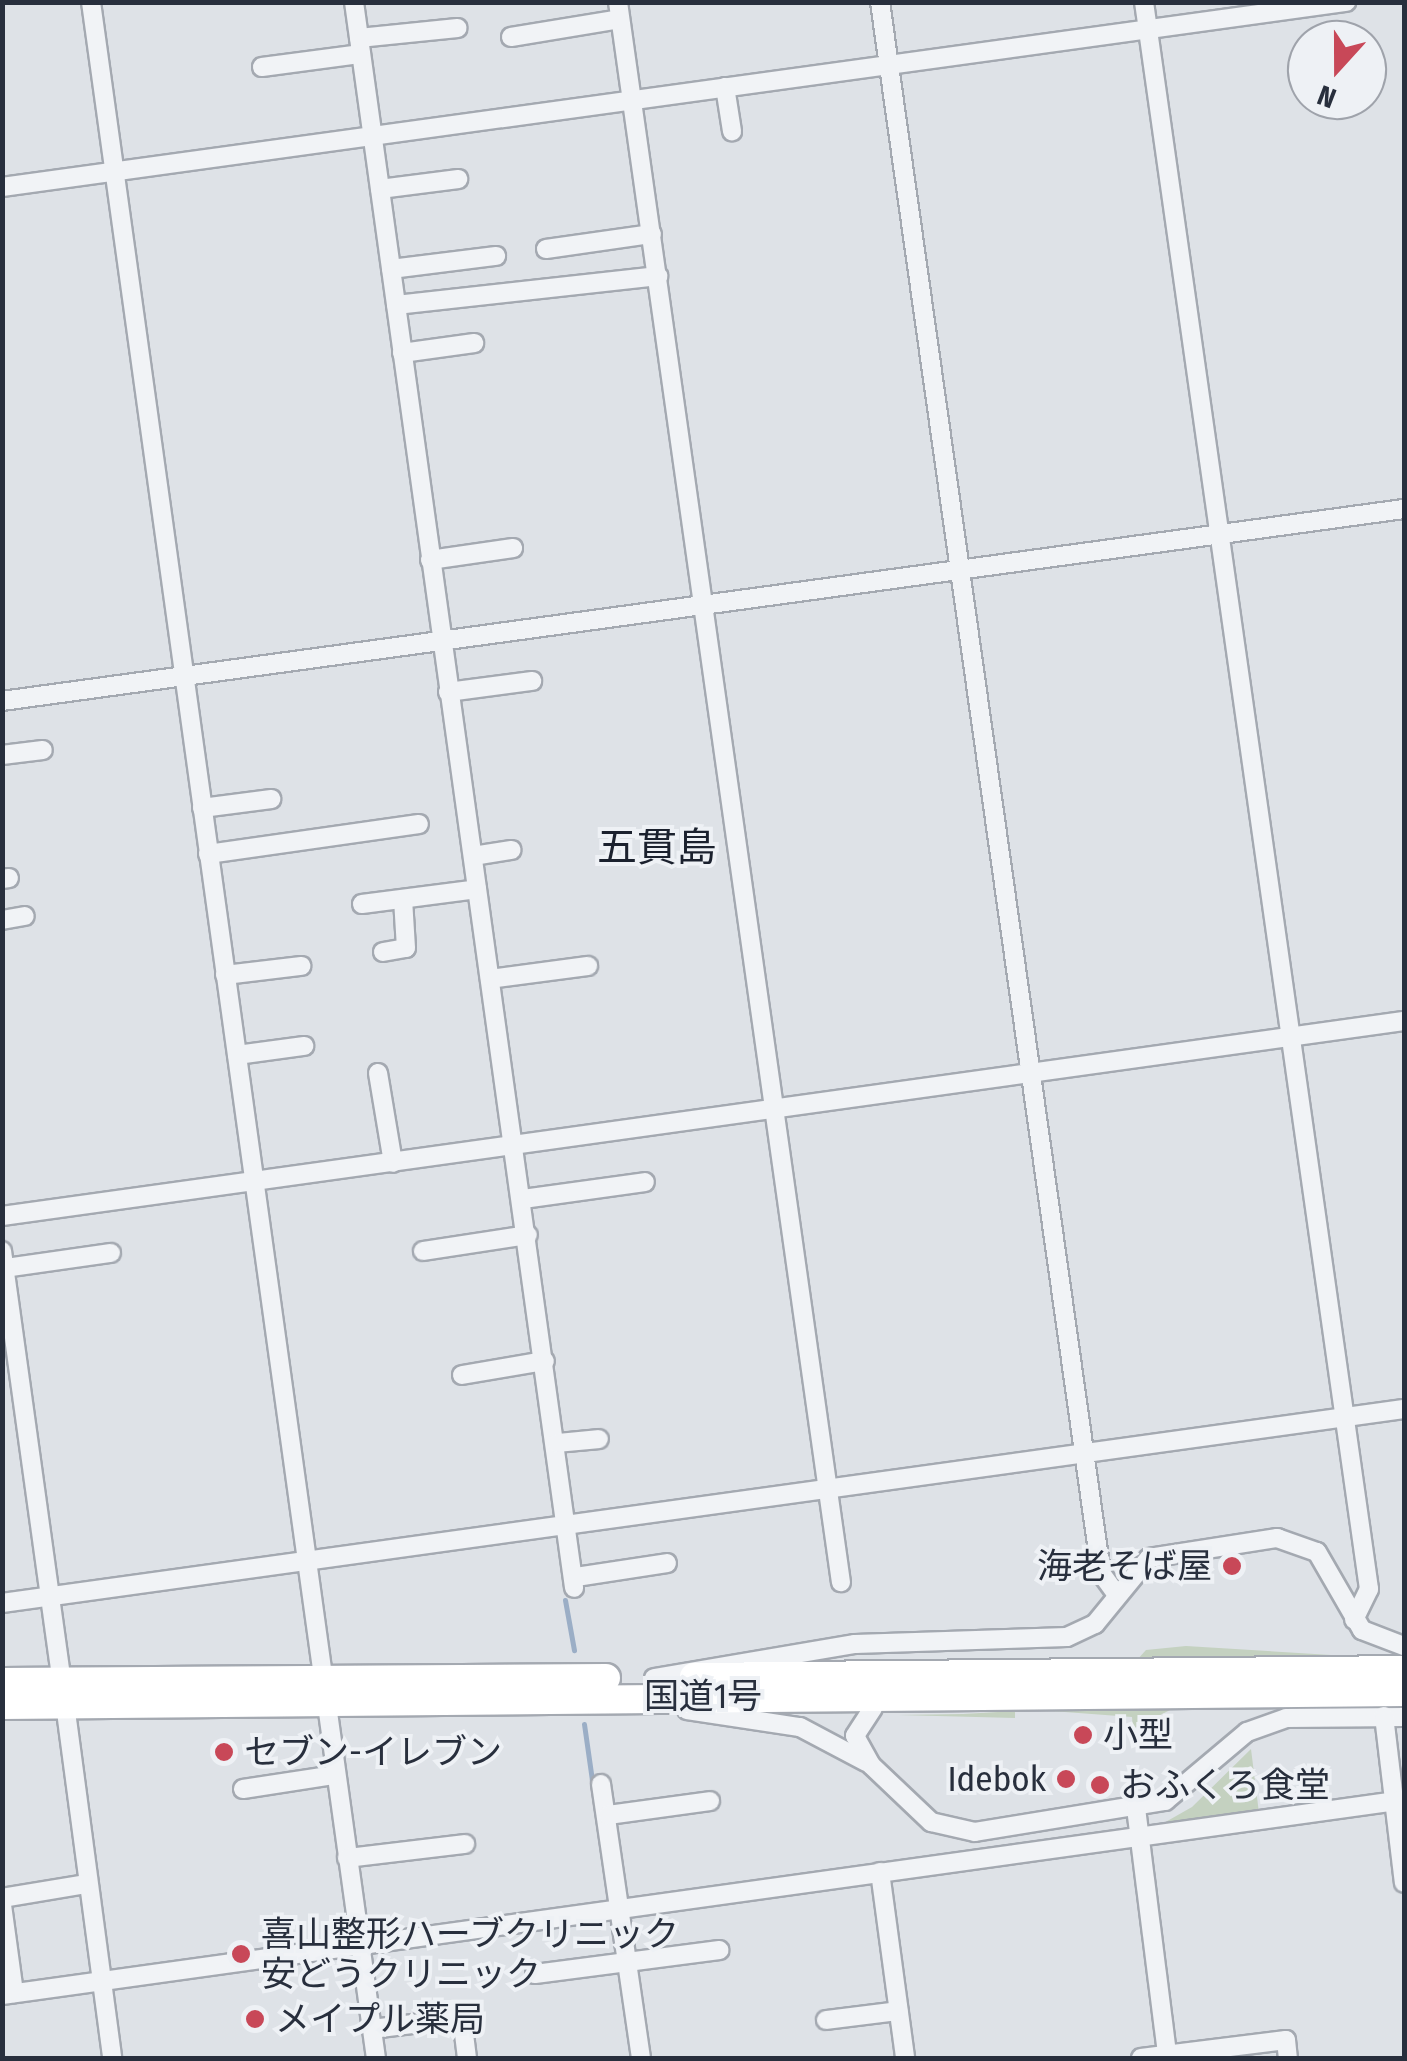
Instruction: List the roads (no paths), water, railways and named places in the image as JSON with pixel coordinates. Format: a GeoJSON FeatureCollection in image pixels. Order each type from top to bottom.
{"type":"FeatureCollection","features":[{"type":"Feature","properties":{"kind":"highway","name":"国道1号"},"geometry":{"type":"LineString","coordinates":[[2,1682],[64,1693],[323,1691],[654,1678],[1404,1670]]}},
{"type":"Feature","properties":{"kind":"highway","name":"国道1号"},"geometry":{"type":"LineString","coordinates":[[323,1691],[481,1703],[1404,1692]]}},
{"type":"Feature","properties":{"kind":"highway","name":"国道1号"},"geometry":{"type":"LineString","coordinates":[[2,1706],[64,1693]]}},
{"type":"Feature","properties":{"kind":"street"},"geometry":{"type":"LineString","coordinates":[[90,2],[376,2058]]}},
{"type":"Feature","properties":{"kind":"street"},"geometry":{"type":"LineString","coordinates":[[354,2],[575,1582],[667,1563]]}},
{"type":"Feature","properties":{"kind":"street"},"geometry":{"type":"LineString","coordinates":[[880,2],[1101,1573],[1116,1594]]}},
{"type":"Feature","properties":{"kind":"street"},"geometry":{"type":"LineString","coordinates":[[1144,2],[1340,1418],[1369,1590],[1354,1620]]}},
{"type":"Feature","properties":{"kind":"street"},"geometry":{"type":"LineString","coordinates":[[2,187],[1346,2]]}},
{"type":"Feature","properties":{"kind":"street"},"geometry":{"type":"LineString","coordinates":[[511,37],[619,11],[778,1110],[841,1582]]}},
{"type":"Feature","properties":{"kind":"street"},"geometry":{"type":"LineString","coordinates":[[262,67],[457,28]]}},
{"type":"Feature","properties":{"kind":"street"},"geometry":{"type":"LineString","coordinates":[[726,87],[732,132]]}},
{"type":"Feature","properties":{"kind":"street"},"geometry":{"type":"LineString","coordinates":[[380,188],[458,179]]}},
{"type":"Feature","properties":{"kind":"street"},"geometry":{"type":"LineString","coordinates":[[546,250],[652,234]]}},
{"type":"Feature","properties":{"kind":"street"},"geometry":{"type":"LineString","coordinates":[[391,269],[496,256]]}},
{"type":"Feature","properties":{"kind":"street"},"geometry":{"type":"LineString","coordinates":[[396,305],[658,276]]}},
{"type":"Feature","properties":{"kind":"street"},"geometry":{"type":"LineString","coordinates":[[402,353],[474,343]]}},
{"type":"Feature","properties":{"kind":"street"},"geometry":{"type":"LineString","coordinates":[[2,701],[440,634],[703,604],[1404,508]]}},
{"type":"Feature","properties":{"kind":"street"},"geometry":{"type":"LineString","coordinates":[[430,560],[513,548]]}},
{"type":"Feature","properties":{"kind":"street"},"geometry":{"type":"LineString","coordinates":[[448,692],[532,680]]}},
{"type":"Feature","properties":{"kind":"street"},"geometry":{"type":"LineString","coordinates":[[2,755],[43,750]]}},
{"type":"Feature","properties":{"kind":"street"},"geometry":{"type":"LineString","coordinates":[[202,808],[270,799]]}},
{"type":"Feature","properties":{"kind":"street"},"geometry":{"type":"LineString","coordinates":[[208,854],[418,824]]}},
{"type":"Feature","properties":{"kind":"street"},"geometry":{"type":"LineString","coordinates":[[472,856],[512,850]]}},
{"type":"Feature","properties":{"kind":"street"},"geometry":{"type":"LineString","coordinates":[[362,904],[477,889]]}},
{"type":"Feature","properties":{"kind":"street"},"geometry":{"type":"LineString","coordinates":[[382,952],[406,948],[403,899]]}},
{"type":"Feature","properties":{"kind":"street"},"geometry":{"type":"LineString","coordinates":[[2,920],[25,916]]}},
{"type":"Feature","properties":{"kind":"street"},"geometry":{"type":"LineString","coordinates":[[226,975],[301,966]]}},
{"type":"Feature","properties":{"kind":"street"},"geometry":{"type":"LineString","coordinates":[[490,979],[588,966]]}},
{"type":"Feature","properties":{"kind":"street"},"geometry":{"type":"LineString","coordinates":[[2,1216],[1404,1021]]}},
{"type":"Feature","properties":{"kind":"street"},"geometry":{"type":"LineString","coordinates":[[237,1054],[304,1046]]}},
{"type":"Feature","properties":{"kind":"street"},"geometry":{"type":"LineString","coordinates":[[378,1072],[392,1163]]}},
{"type":"Feature","properties":{"kind":"street"},"geometry":{"type":"LineString","coordinates":[[523,1199],[645,1182]]}},
{"type":"Feature","properties":{"kind":"street"},"geometry":{"type":"LineString","coordinates":[[423,1251],[528,1235]]}},
{"type":"Feature","properties":{"kind":"street"},"geometry":{"type":"LineString","coordinates":[[111,1253],[4,1260],[112,2058]]}},
{"type":"Feature","properties":{"kind":"street"},"geometry":{"type":"LineString","coordinates":[[462,1375],[545,1361]]}},
{"type":"Feature","properties":{"kind":"street"},"geometry":{"type":"LineString","coordinates":[[2,1604],[1404,1409]]}},
{"type":"Feature","properties":{"kind":"street"},"geometry":{"type":"LineString","coordinates":[[557,1444],[600,1439]]}},
{"type":"Feature","properties":{"kind":"street"},"geometry":{"type":"LineString","coordinates":[[654,1678],[877,1643],[1067,1637],[1095,1624],[1116,1594],[1157,1555],[1292,1540],[1328,1562],[1354,1620],[1374,1639],[1404,1646]]}},
{"type":"Feature","properties":{"kind":"street"},"geometry":{"type":"LineString","coordinates":[[846,1675],[843,1658],[877,1643]]}},
{"type":"Feature","properties":{"kind":"street"},"geometry":{"type":"LineString","coordinates":[[481,1703],[872,1708],[1066,1695]]}},
{"type":"Feature","properties":{"kind":"street"},"geometry":{"type":"LineString","coordinates":[[671,1708],[781,1722],[870,1765],[931,1822],[959,1832],[1136,1808],[1174,1797],[1266,1723],[1404,1716]]}},
{"type":"Feature","properties":{"kind":"street"},"geometry":{"type":"LineString","coordinates":[[870,1765],[855,1736],[872,1708]]}},
{"type":"Feature","properties":{"kind":"street"},"geometry":{"type":"LineString","coordinates":[[1384,1716],[1399,1801],[1404,1883]]}},
{"type":"Feature","properties":{"kind":"street"},"geometry":{"type":"LineString","coordinates":[[243,1789],[336,1775]]}},
{"type":"Feature","properties":{"kind":"street"},"geometry":{"type":"LineString","coordinates":[[601,1784],[641,2058]]}},
{"type":"Feature","properties":{"kind":"street"},"geometry":{"type":"LineString","coordinates":[[608,1815],[710,1801]]}},
{"type":"Feature","properties":{"kind":"street"},"geometry":{"type":"LineString","coordinates":[[88,1884],[2,1901],[8,1994],[1399,1801]]}},
{"type":"Feature","properties":{"kind":"street"},"geometry":{"type":"LineString","coordinates":[[1136,1808],[1167,2055]]}},
{"type":"Feature","properties":{"kind":"street"},"geometry":{"type":"LineString","coordinates":[[347,1858],[466,1844]]}},
{"type":"Feature","properties":{"kind":"street"},"geometry":{"type":"LineString","coordinates":[[880,1872],[905,2058]]}},
{"type":"Feature","properties":{"kind":"street"},"geometry":{"type":"LineString","coordinates":[[535,1974],[719,1950]]}},
{"type":"Feature","properties":{"kind":"street"},"geometry":{"type":"LineString","coordinates":[[826,2020],[898,2011]]}},
{"type":"Feature","properties":{"kind":"street"},"geometry":{"type":"LineString","coordinates":[[372,2029],[462,2018],[467,2058]]}},
{"type":"Feature","properties":{"kind":"street"},"geometry":{"type":"LineString","coordinates":[[1142,2058],[1286,2040],[1288,2058]]}},
{"type":"Feature","properties":{"kind":"waterway"},"geometry":{"type":"LineString","coordinates":[[565,1600],[574,1650]]}},
{"type":"Feature","properties":{"kind":"waterway"},"geometry":{"type":"LineString","coordinates":[[584,1724],[592,1780]]}},
{"type":"Feature","properties":{"kind":"place","name":"海老そば屋"},"geometry":{"type":"Point","coordinates":[1232,1566]}},
{"type":"Feature","properties":{"kind":"place","name":"小型"},"geometry":{"type":"Point","coordinates":[1083,1735]}},
{"type":"Feature","properties":{"kind":"place","name":"セブン-イレブン"},"geometry":{"type":"Point","coordinates":[224,1752]}},
{"type":"Feature","properties":{"kind":"place","name":"Idebok"},"geometry":{"type":"Point","coordinates":[1066,1779]}},
{"type":"Feature","properties":{"kind":"place","name":"おふくろ食堂"},"geometry":{"type":"Point","coordinates":[1100,1785]}},
{"type":"Feature","properties":{"kind":"place","name":"喜山整形ハーブクリニック 安どうクリニック"},"geometry":{"type":"Point","coordinates":[241,1954]}},
{"type":"Feature","properties":{"kind":"place","name":"メイプル薬局"},"geometry":{"type":"Point","coordinates":[255,2019]}},
{"type":"Feature","properties":{"kind":"district","name":"五貫島"},"geometry":{"type":"Point","coordinates":[657,848]}}]}
